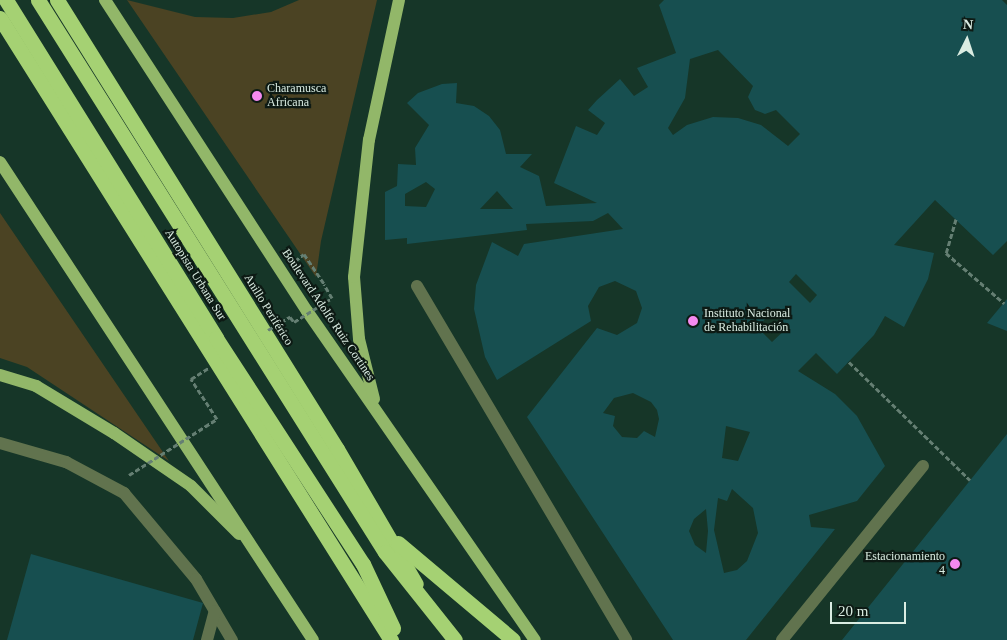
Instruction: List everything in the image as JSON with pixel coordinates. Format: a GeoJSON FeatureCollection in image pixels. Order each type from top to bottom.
{"type":"FeatureCollection","features":[{"type":"Feature","properties":{"kind":"highway","name":"Autopista Urbana Sur"},"geometry":{"type":"LineString","coordinates":[[6,0],[216,338],[363,564],[399,640]]}},
{"type":"Feature","properties":{"kind":"highway","name":"Autopista Urbana Sur"},"geometry":{"type":"LineString","coordinates":[[38,0],[385,552],[455,640]]}},
{"type":"Feature","properties":{"kind":"highway","name":"Anillo Periférico"},"geometry":{"type":"LineString","coordinates":[[57,0],[389,536],[448,640]]}},
{"type":"Feature","properties":{"kind":"highway"},"geometry":{"type":"LineString","coordinates":[[0,18],[391,640]]}},
{"type":"Feature","properties":{"kind":"highway"},"geometry":{"type":"LineString","coordinates":[[389,536],[513,640]]}},
{"type":"Feature","properties":{"kind":"main road","name":"Boulevard Adolfo Ruiz Cortines"},"geometry":{"type":"LineString","coordinates":[[105,0],[302,303],[535,640]]}},
{"type":"Feature","properties":{"kind":"main road"},"geometry":{"type":"LineString","coordinates":[[381,418],[367,381],[359,339],[354,277],[369,140],[399,0]]}},
{"type":"Feature","properties":{"kind":"main road"},"geometry":{"type":"LineString","coordinates":[[0,162],[313,640]]}},
{"type":"Feature","properties":{"kind":"main road"},"geometry":{"type":"LineString","coordinates":[[0,375],[36,386],[114,433],[192,486],[256,551]]}},
{"type":"Feature","properties":{"kind":"lane"},"geometry":{"type":"LineString","coordinates":[[417,286],[626,640]]}},
{"type":"Feature","properties":{"kind":"lane"},"geometry":{"type":"LineString","coordinates":[[0,443],[66,462],[124,493],[196,579],[232,640]]}},
{"type":"Feature","properties":{"kind":"lane"},"geometry":{"type":"LineString","coordinates":[[782,640],[923,466]]}},
{"type":"Feature","properties":{"kind":"lane"},"geometry":{"type":"LineString","coordinates":[[206,640],[215,611]]}},
{"type":"Feature","properties":{"kind":"path"},"geometry":{"type":"LineString","coordinates":[[956,219],[946,253],[1004,302]]}},
{"type":"Feature","properties":{"kind":"path"},"geometry":{"type":"LineString","coordinates":[[304,254],[324,284]]}},
{"type":"Feature","properties":{"kind":"path"},"geometry":{"type":"LineString","coordinates":[[849,362],[970,480]]}},
{"type":"Feature","properties":{"kind":"shaded area"},"geometry":{"type":"Polygon","coordinates":[[[127,0],[195,17],[233,18],[271,12],[299,0],[377,0],[321,241],[316,277],[127,0]]]}},
{"type":"Feature","properties":{"kind":"shaded area"},"geometry":{"type":"Polygon","coordinates":[[[0,213],[169,461],[27,367],[0,358],[0,213]]]}},
{"type":"Feature","properties":{"kind":"building"},"geometry":{"type":"Polygon","coordinates":[[[664,0],[1002,0],[1007,5],[1007,241],[993,255],[935,200],[894,245],[934,253],[928,279],[904,327],[885,316],[874,335],[837,374],[816,353],[798,371],[835,394],[857,416],[885,466],[857,501],[809,515],[811,527],[835,529],[746,640],[673,640],[527,417],[597,328],[617,335],[637,323],[642,308],[636,291],[615,281],[599,287],[588,306],[591,321],[497,380],[485,357],[474,309],[476,285],[492,242],[518,256],[524,244],[623,229],[608,213],[593,221],[526,224],[527,230],[407,244],[407,238],[385,240],[385,192],[397,186],[398,164],[416,165],[415,148],[429,125],[407,103],[418,93],[442,84],[457,83],[456,103],[474,106],[489,116],[500,130],[506,154],[532,154],[520,167],[539,176],[546,206],[597,203],[554,183],[576,126],[597,135],[605,123],[588,110],[597,100],[620,79],[634,96],[648,87],[637,68],[676,53],[659,5],[664,0]],[[718,50],[690,59],[685,98],[668,128],[673,135],[687,125],[713,117],[738,118],[761,125],[788,146],[800,134],[776,110],[765,114],[755,110],[748,97],[753,86],[718,50]],[[426,182],[405,194],[405,206],[426,207],[435,189],[426,182]],[[497,191],[480,209],[513,209],[497,191]],[[796,274],[789,282],[810,303],[817,295],[796,274]],[[773,312],[757,327],[772,342],[788,327],[773,312]],[[633,393],[614,398],[603,413],[615,416],[613,426],[622,437],[637,438],[644,431],[655,437],[659,419],[657,410],[651,402],[633,393]],[[726,426],[722,458],[738,461],[750,432],[726,426]],[[732,489],[727,501],[718,498],[714,530],[724,573],[737,570],[747,561],[758,533],[753,508],[732,489]],[[706,509],[694,519],[689,531],[695,545],[706,553],[708,531],[706,509]]]}},
{"type":"Feature","properties":{"kind":"building"},"geometry":{"type":"Polygon","coordinates":[[[1007,299],[1007,331],[987,323],[1007,299]]]}},
{"type":"Feature","properties":{"kind":"building","name":"Estacionamiento 4"},"geometry":{"type":"Polygon","coordinates":[[[1007,434],[1007,640],[842,640],[976,473],[1007,434]]]}},
{"type":"Feature","properties":{"kind":"building"},"geometry":{"type":"Polygon","coordinates":[[[31,554],[203,603],[193,640],[7,640],[31,554]]]}},
{"type":"Feature","properties":{"kind":"place","name":"Charamusca Africana"},"geometry":{"type":"Point","coordinates":[257,96]}},
{"type":"Feature","properties":{"kind":"place","name":"Instituto Nacional de Rehabilitación"},"geometry":{"type":"Point","coordinates":[693,321]}},
{"type":"Feature","properties":{"kind":"place","name":"Estacionamiento 4"},"geometry":{"type":"Point","coordinates":[955,564]}}]}
